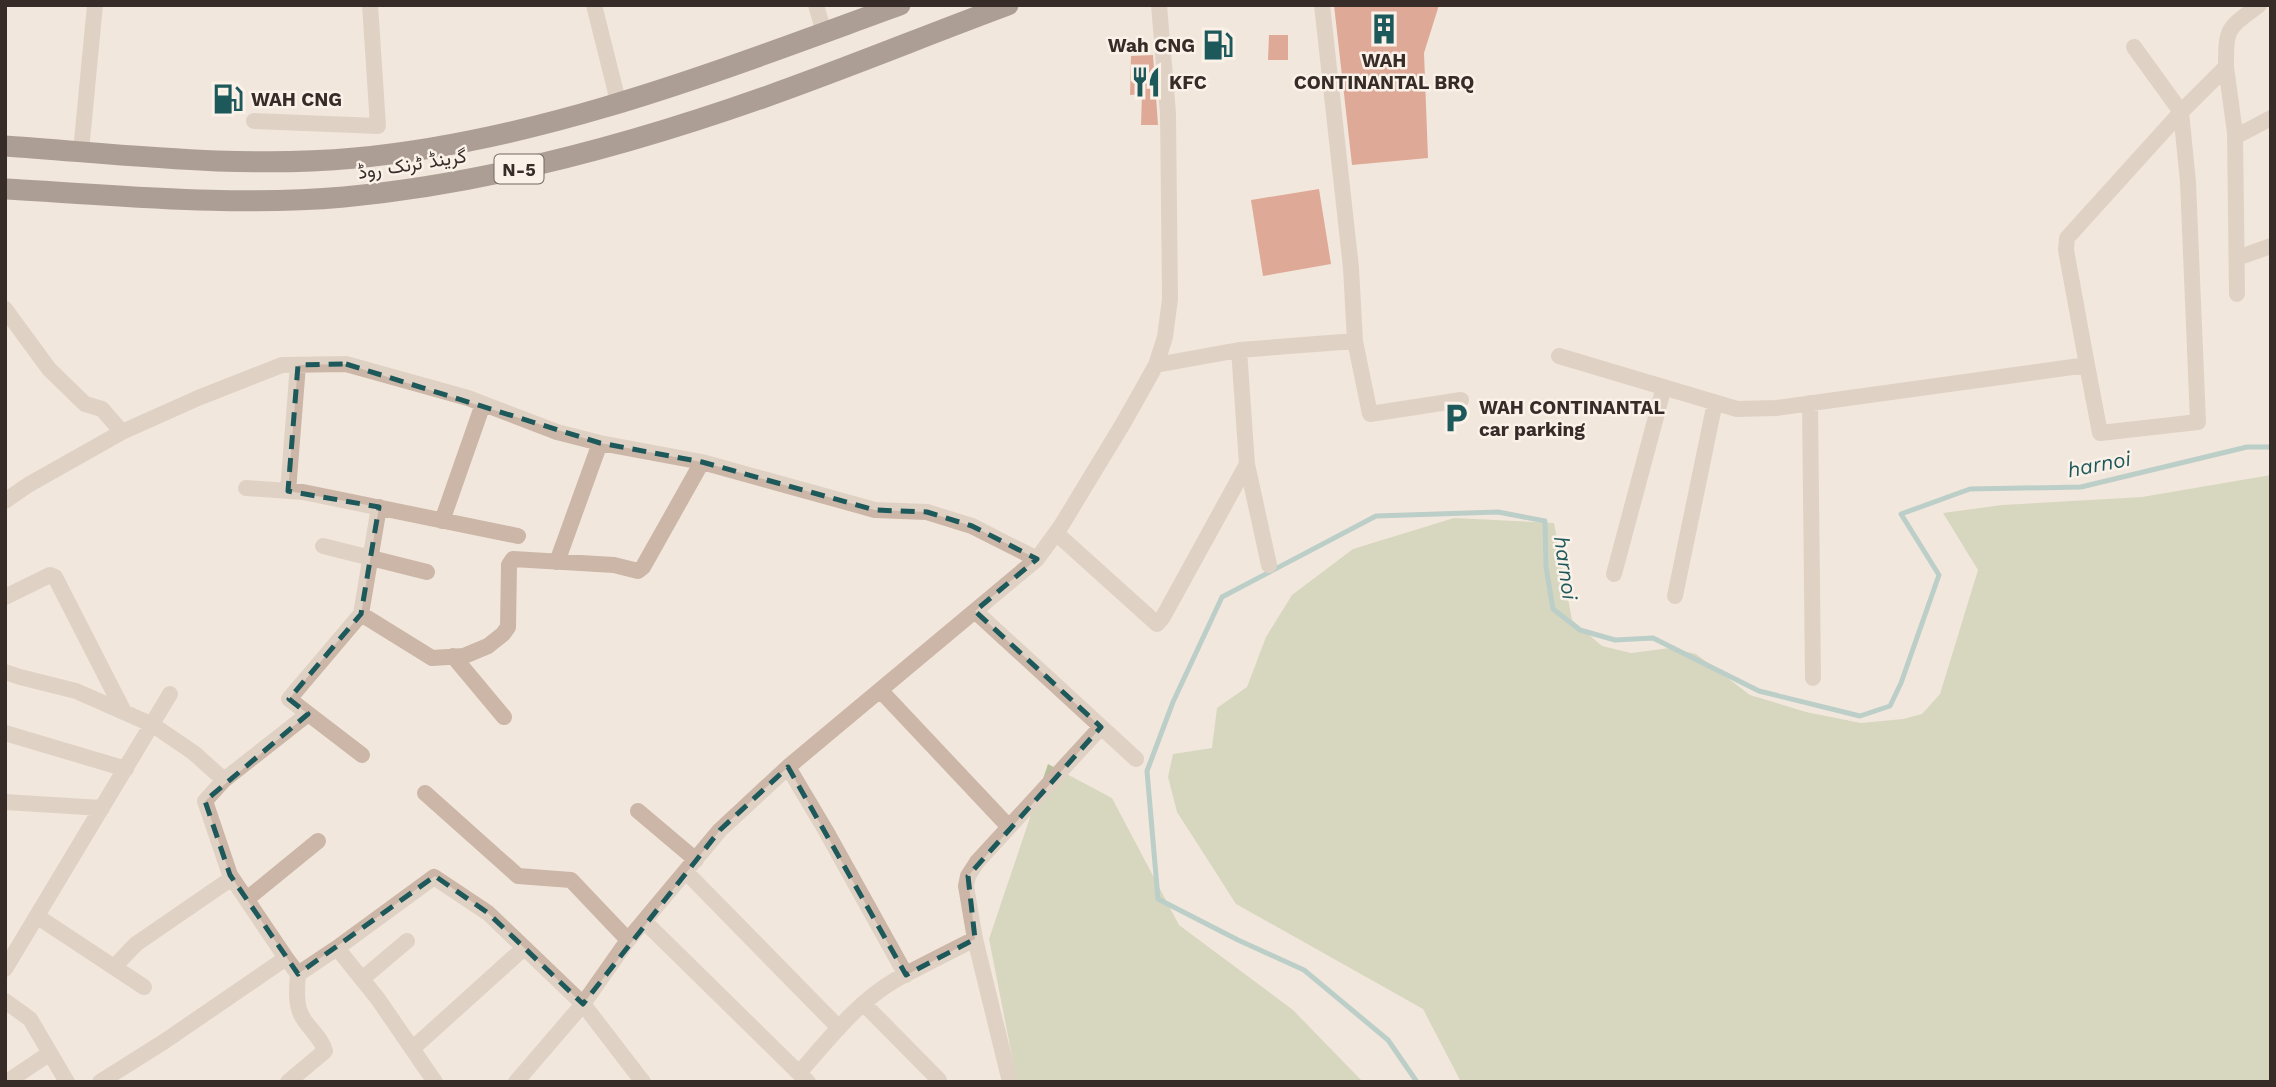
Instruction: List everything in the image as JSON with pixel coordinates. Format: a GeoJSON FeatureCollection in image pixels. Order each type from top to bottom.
{"type":"FeatureCollection","features":[{"type":"Feature","properties":{"kind":"highway","name":"گرینڈ ٹرنک روڈ"},"geometry":{"type":"LineString","coordinates":[[5,146],[264,163],[354,159],[426,150],[492,138],[619,105],[900,5]]}},
{"type":"Feature","properties":{"kind":"highway","name":"گرینڈ ٹرنک روڈ"},"geometry":{"type":"LineString","coordinates":[[5,189],[159,199],[287,200],[393,191],[512,170],[604,148],[765,97],[1008,5]]}},
{"type":"Feature","properties":{"kind":"street"},"geometry":{"type":"LineString","coordinates":[[81,151],[95,5]]}},
{"type":"Feature","properties":{"kind":"street"},"geometry":{"type":"LineString","coordinates":[[254,121],[378,126],[370,5]]}},
{"type":"Feature","properties":{"kind":"street"},"geometry":{"type":"LineString","coordinates":[[594,5],[619,105]]}},
{"type":"Feature","properties":{"kind":"street"},"geometry":{"type":"LineString","coordinates":[[816,5],[824,33]]}},
{"type":"Feature","properties":{"kind":"street"},"geometry":{"type":"LineString","coordinates":[[516,1082],[583,1004],[628,940],[720,830],[788,767],[1037,559],[1056,533],[1124,422],[1156,365],[1165,337],[1170,299],[1168,113],[1159,5]]}},
{"type":"Feature","properties":{"kind":"street"},"geometry":{"type":"LineString","coordinates":[[1322,5],[1351,268],[1355,341],[1370,414],[1461,400]]}},
{"type":"Feature","properties":{"kind":"street"},"geometry":{"type":"LineString","coordinates":[[2237,294],[2235,137],[2226,67],[2226,35],[2231,26],[2259,5]]}},
{"type":"Feature","properties":{"kind":"street"},"geometry":{"type":"LineString","coordinates":[[2134,47],[2181,113],[2188,182],[2198,422],[2100,433],[2066,250],[2067,239],[2181,113],[2226,67]]}},
{"type":"Feature","properties":{"kind":"street"},"geometry":{"type":"LineString","coordinates":[[2235,137],[2271,118]]}},
{"type":"Feature","properties":{"kind":"street"},"geometry":{"type":"LineString","coordinates":[[2236,258],[2271,246]]}},
{"type":"Feature","properties":{"kind":"street"},"geometry":{"type":"LineString","coordinates":[[5,309],[49,369],[85,404],[102,409],[122,432]]}},
{"type":"Feature","properties":{"kind":"street"},"geometry":{"type":"LineString","coordinates":[[1156,365],[1239,350],[1355,341]]}},
{"type":"Feature","properties":{"kind":"street"},"geometry":{"type":"LineString","coordinates":[[1239,350],[1247,464],[1269,565]]}},
{"type":"Feature","properties":{"kind":"street"},"geometry":{"type":"LineString","coordinates":[[1559,356],[1737,409],[1776,408],[2087,365]]}},
{"type":"Feature","properties":{"kind":"street"},"geometry":{"type":"LineString","coordinates":[[5,501],[122,432],[282,365],[346,364],[400,378],[483,404],[557,432],[600,443],[702,462],[874,510],[927,512],[972,526],[1037,559]]}},
{"type":"Feature","properties":{"kind":"street"},"geometry":{"type":"LineString","coordinates":[[288,491],[298,365]]}},
{"type":"Feature","properties":{"kind":"street"},"geometry":{"type":"LineString","coordinates":[[1614,574],[1664,387]]}},
{"type":"Feature","properties":{"kind":"street"},"geometry":{"type":"LineString","coordinates":[[1675,596],[1715,402]]}},
{"type":"Feature","properties":{"kind":"street"},"geometry":{"type":"LineString","coordinates":[[1810,403],[1812,678]]}},
{"type":"Feature","properties":{"kind":"street"},"geometry":{"type":"LineString","coordinates":[[442,520],[483,404]]}},
{"type":"Feature","properties":{"kind":"street"},"geometry":{"type":"LineString","coordinates":[[557,562],[600,443]]}},
{"type":"Feature","properties":{"kind":"street"},"geometry":{"type":"LineString","coordinates":[[361,614],[432,658],[464,656],[488,646],[508,627],[509,565],[513,559],[614,565],[638,570],[643,567],[702,462]]}},
{"type":"Feature","properties":{"kind":"street"},"geometry":{"type":"LineString","coordinates":[[1056,533],[1157,624],[1247,464]]}},
{"type":"Feature","properties":{"kind":"street"},"geometry":{"type":"LineString","coordinates":[[246,488],[303,492],[518,536]]}},
{"type":"Feature","properties":{"kind":"street"},"geometry":{"type":"LineString","coordinates":[[362,755],[289,699],[361,614],[379,507]]}},
{"type":"Feature","properties":{"kind":"street"},"geometry":{"type":"LineString","coordinates":[[323,546],[427,572]]}},
{"type":"Feature","properties":{"kind":"street"},"geometry":{"type":"LineString","coordinates":[[5,597],[50,575],[55,577],[124,712]]}},
{"type":"Feature","properties":{"kind":"street"},"geometry":{"type":"LineString","coordinates":[[975,611],[1136,759]]}},
{"type":"Feature","properties":{"kind":"street"},"geometry":{"type":"LineString","coordinates":[[453,656],[503,717]]}},
{"type":"Feature","properties":{"kind":"street"},"geometry":{"type":"LineString","coordinates":[[5,672],[76,691],[153,725],[194,753],[224,780]]}},
{"type":"Feature","properties":{"kind":"street"},"geometry":{"type":"LineString","coordinates":[[880,690],[1009,827]]}},
{"type":"Feature","properties":{"kind":"street"},"geometry":{"type":"LineString","coordinates":[[8,960],[38,917],[170,694]]}},
{"type":"Feature","properties":{"kind":"street"},"geometry":{"type":"LineString","coordinates":[[288,1082],[325,1051],[300,1016],[298,974],[232,878],[205,801],[224,780],[308,714]]}},
{"type":"Feature","properties":{"kind":"street"},"geometry":{"type":"LineString","coordinates":[[1010,1082],[975,939],[966,886],[968,876],[977,862],[1101,727]]}},
{"type":"Feature","properties":{"kind":"street"},"geometry":{"type":"LineString","coordinates":[[5,733],[126,769]]}},
{"type":"Feature","properties":{"kind":"street"},"geometry":{"type":"LineString","coordinates":[[788,767],[906,975]]}},
{"type":"Feature","properties":{"kind":"street"},"geometry":{"type":"LineString","coordinates":[[425,793],[518,876],[571,880],[628,940]]}},
{"type":"Feature","properties":{"kind":"street"},"geometry":{"type":"LineString","coordinates":[[5,802],[102,808]]}},
{"type":"Feature","properties":{"kind":"street"},"geometry":{"type":"LineString","coordinates":[[638,811],[839,1028]]}},
{"type":"Feature","properties":{"kind":"street"},"geometry":{"type":"LineString","coordinates":[[247,899],[318,841]]}},
{"type":"Feature","properties":{"kind":"street"},"geometry":{"type":"LineString","coordinates":[[298,974],[434,877],[488,914],[583,1004],[643,1082]]}},
{"type":"Feature","properties":{"kind":"street"},"geometry":{"type":"LineString","coordinates":[[114,967],[136,944],[232,878]]}},
{"type":"Feature","properties":{"kind":"street"},"geometry":{"type":"LineString","coordinates":[[38,917],[144,988]]}},
{"type":"Feature","properties":{"kind":"street"},"geometry":{"type":"LineString","coordinates":[[645,922],[803,1077],[839,1028],[864,1004],[896,980],[975,939]]}},
{"type":"Feature","properties":{"kind":"street"},"geometry":{"type":"LineString","coordinates":[[362,979],[407,941]]}},
{"type":"Feature","properties":{"kind":"street"},"geometry":{"type":"LineString","coordinates":[[337,948],[435,1082]]}},
{"type":"Feature","properties":{"kind":"street"},"geometry":{"type":"LineString","coordinates":[[412,1049],[524,948]]}},
{"type":"Feature","properties":{"kind":"street"},"geometry":{"type":"LineString","coordinates":[[100,1082],[286,958]]}},
{"type":"Feature","properties":{"kind":"street"},"geometry":{"type":"LineString","coordinates":[[5,1001],[30,1019],[67,1082]]}},
{"type":"Feature","properties":{"kind":"street"},"geometry":{"type":"LineString","coordinates":[[864,1004],[939,1080]]}},
{"type":"Feature","properties":{"kind":"street"},"geometry":{"type":"LineString","coordinates":[[6,1082],[50,1053]]}},
{"type":"Feature","properties":{"kind":"highlighted area"},"geometry":{"type":"Polygon","coordinates":[[[346,364],[600,443],[702,462],[875,510],[927,512],[972,526],[1037,559],[975,611],[1101,727],[968,876],[975,939],[906,975],[788,767],[720,830],[583,1004],[488,913],[435,876],[298,974],[230,875],[205,801],[308,714],[289,699],[361,614],[379,507],[288,491],[298,365],[346,364]]]}},
{"type":"Feature","properties":{"kind":"green space"},"geometry":{"type":"Polygon","coordinates":[[[2271,475],[2271,1082],[1461,1082],[1423,1009],[1236,904],[1177,812],[1168,777],[1173,754],[1212,748],[1217,708],[1247,687],[1266,637],[1292,595],[1353,549],[1454,518],[1554,523],[1572,620],[1602,646],[1631,653],[1670,648],[1696,654],[1750,695],[1806,712],[1861,723],[1903,719],[1922,714],[1940,694],[1978,570],[1943,513],[2002,505],[2142,497],[2271,475]]]}},
{"type":"Feature","properties":{"kind":"green space"},"geometry":{"type":"Polygon","coordinates":[[[1048,764],[1112,798],[1179,925],[1293,1010],[1363,1082],[1017,1082],[989,939],[1048,764]]]}},
{"type":"Feature","properties":{"kind":"building"},"geometry":{"type":"Polygon","coordinates":[[[1334,5],[1439,5],[1424,53],[1428,158],[1352,165],[1334,5]]]}},
{"type":"Feature","properties":{"kind":"building"},"geometry":{"type":"Polygon","coordinates":[[[1269,35],[1288,35],[1288,60],[1268,60],[1269,35]]]}},
{"type":"Feature","properties":{"kind":"building","name":"KFC"},"geometry":{"type":"Polygon","coordinates":[[[1153,55],[1158,125],[1141,125],[1142,94],[1130,95],[1131,56],[1153,55]]]}},
{"type":"Feature","properties":{"kind":"building"},"geometry":{"type":"Polygon","coordinates":[[[1319,189],[1331,264],[1263,276],[1251,200],[1319,189]]]}},
{"type":"Feature","properties":{"kind":"waterway","name":"harnoi"},"geometry":{"type":"LineString","coordinates":[[1417,1082],[1388,1040],[1304,970],[1158,899],[1147,771],[1173,702],[1222,597],[1376,516],[1498,512],[1545,521],[1546,567],[1553,609],[1580,630],[1615,640],[1653,638],[1759,691],[1860,716],[1890,706],[1901,683],[1939,575],[1901,514],[1970,489],[2081,487],[2247,447],[2271,447]]}},
{"type":"Feature","properties":{"kind":"place","name":"WAH CONTINANTAL BRQ"},"geometry":{"type":"Point","coordinates":[1384,29]}},
{"type":"Feature","properties":{"kind":"place","name":"Wah CNG"},"geometry":{"type":"Point","coordinates":[1218,45]}},
{"type":"Feature","properties":{"kind":"place","name":"KFC"},"geometry":{"type":"Point","coordinates":[1146,82]}},
{"type":"Feature","properties":{"kind":"place","name":"WAH CNG"},"geometry":{"type":"Point","coordinates":[228,99]}},
{"type":"Feature","properties":{"kind":"place","name":"WAH CONTINANTAL car parking"},"geometry":{"type":"Point","coordinates":[1456,418]}}]}
